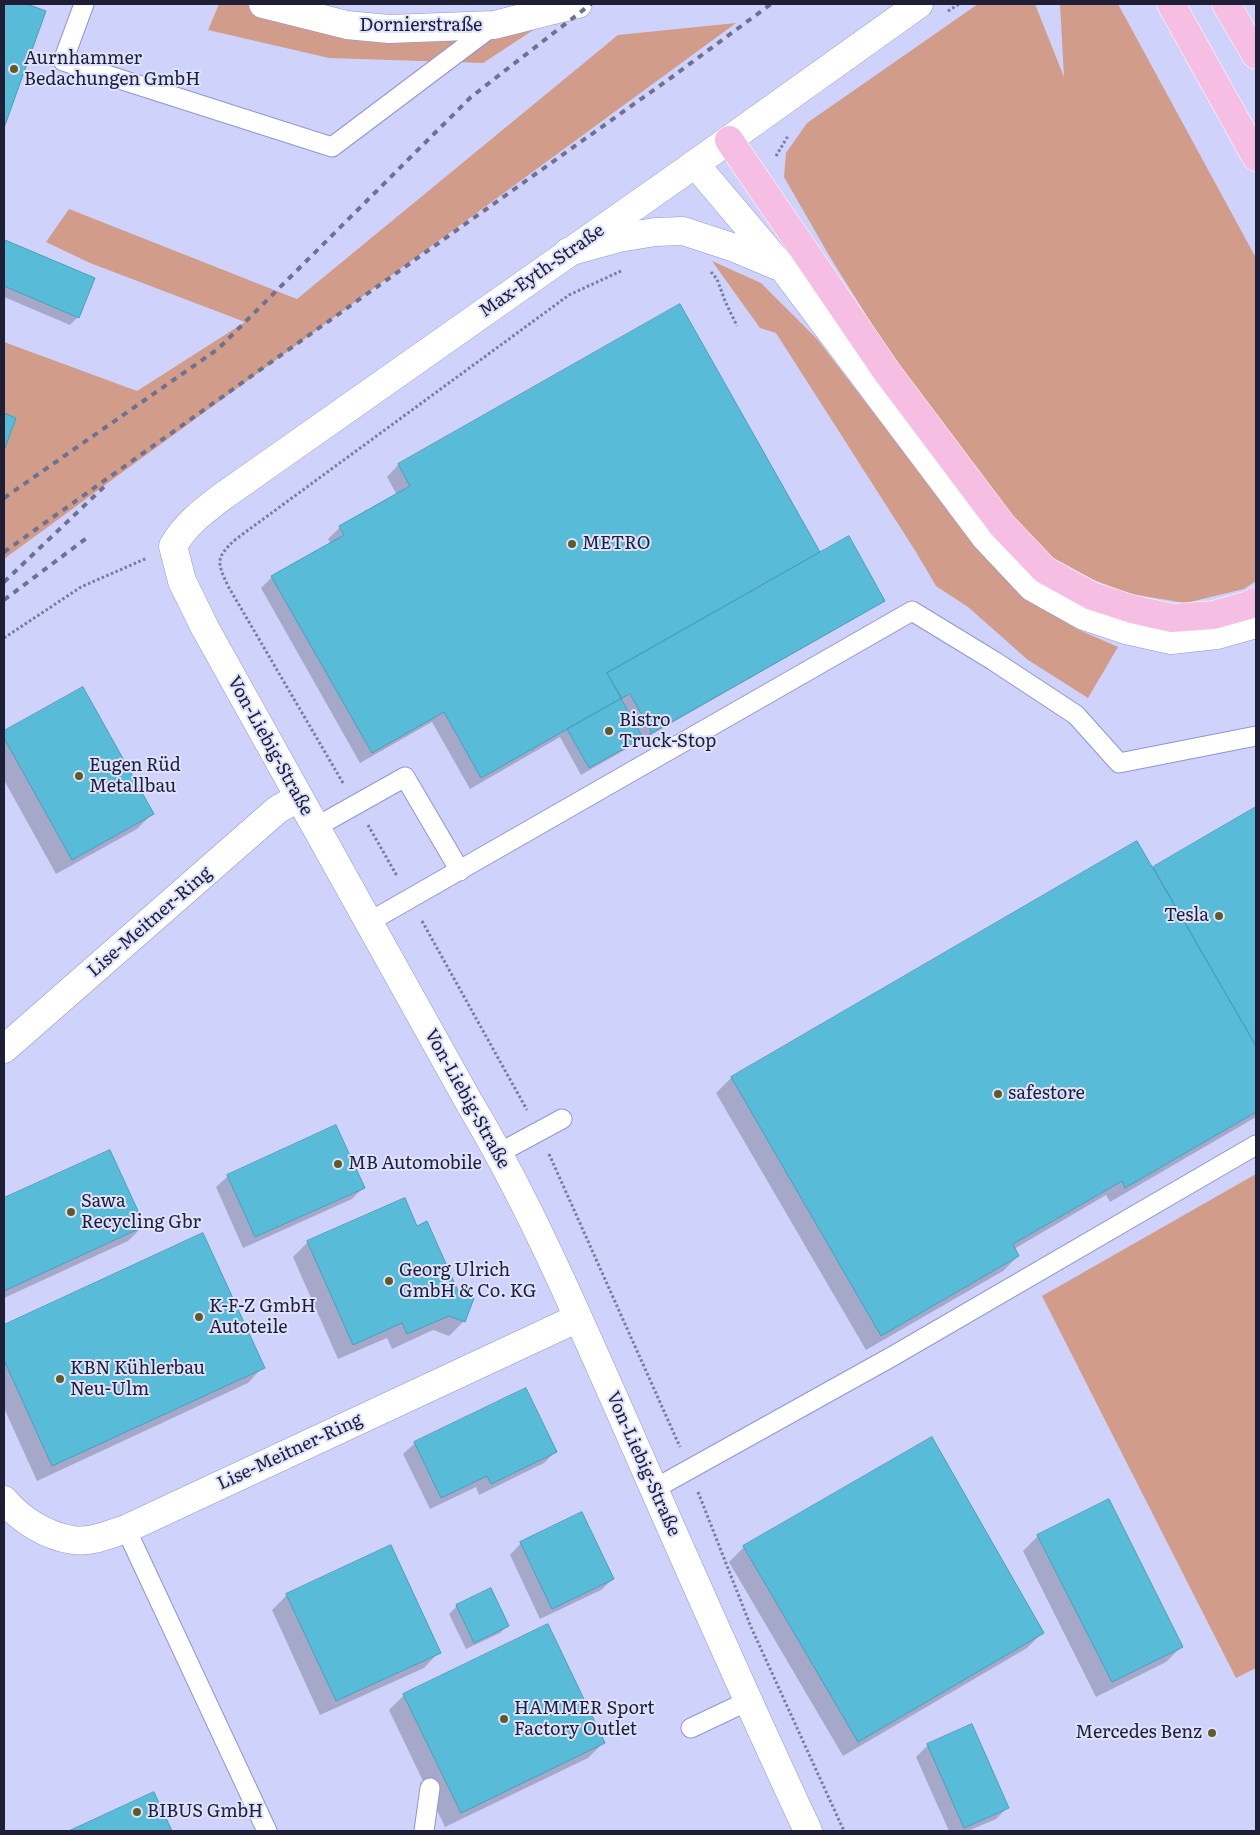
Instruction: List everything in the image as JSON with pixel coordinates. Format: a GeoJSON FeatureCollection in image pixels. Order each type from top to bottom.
{"type":"FeatureCollection","features":[{"type":"Feature","properties":{"kind":"highway"},"geometry":{"type":"LineString","coordinates":[[1171,4],[1256,156]]}},
{"type":"Feature","properties":{"kind":"highway"},"geometry":{"type":"LineString","coordinates":[[1226,4],[1256,55]]}},
{"type":"Feature","properties":{"kind":"highway"},"geometry":{"type":"LineString","coordinates":[[729,140],[887,372],[1002,525],[1045,570],[1092,596],[1132,610],[1172,618],[1213,614],[1249,605],[1256,601]]}},
{"type":"Feature","properties":{"kind":"street","name":"Dornierstraße"},"geometry":{"type":"LineString","coordinates":[[263,4],[347,25],[389,29],[494,25],[578,4]]}},
{"type":"Feature","properties":{"kind":"street","name":"Max-Eyth-Straße"},"geometry":{"type":"LineString","coordinates":[[173,546],[187,526],[226,494],[919,4]]}},
{"type":"Feature","properties":{"kind":"street"},"geometry":{"type":"LineString","coordinates":[[695,164],[783,268],[986,538],[1032,587],[1084,616],[1126,630],[1171,640],[1217,636],[1256,624]]}},
{"type":"Feature","properties":{"kind":"street"},"geometry":{"type":"LineString","coordinates":[[568,252],[619,238],[655,232],[683,231],[735,248],[783,268]]}},
{"type":"Feature","properties":{"kind":"street","name":"Von-Liebig-Straße"},"geometry":{"type":"LineString","coordinates":[[173,546],[182,581],[204,628],[499,1153],[578,1318],[748,1701],[808,1831]]}},
{"type":"Feature","properties":{"kind":"street","name":"Lise-Meitner-Ring"},"geometry":{"type":"LineString","coordinates":[[4,1049],[277,810],[298,797]]}},
{"type":"Feature","properties":{"kind":"street","name":"Lise-Meitner-Ring"},"geometry":{"type":"LineString","coordinates":[[4,1500],[24,1520],[48,1532],[74,1541],[97,1538],[126,1529],[578,1318]]}},
{"type":"Feature","properties":{"kind":"lane"},"geometry":{"type":"LineString","coordinates":[[84,4],[63,61],[332,147],[494,25]]}},
{"type":"Feature","properties":{"kind":"lane"},"geometry":{"type":"LineString","coordinates":[[369,922],[912,611],[994,661],[1076,715],[1119,763],[1256,736]]}},
{"type":"Feature","properties":{"kind":"lane"},"geometry":{"type":"LineString","coordinates":[[316,827],[405,777],[460,871]]}},
{"type":"Feature","properties":{"kind":"lane"},"geometry":{"type":"LineString","coordinates":[[499,1153],[562,1119]]}},
{"type":"Feature","properties":{"kind":"lane"},"geometry":{"type":"LineString","coordinates":[[654,1489],[893,1356],[1256,1145]]}},
{"type":"Feature","properties":{"kind":"lane"},"geometry":{"type":"LineString","coordinates":[[126,1529],[267,1831]]}},
{"type":"Feature","properties":{"kind":"lane"},"geometry":{"type":"LineString","coordinates":[[692,1728],[748,1701]]}},
{"type":"Feature","properties":{"kind":"lane"},"geometry":{"type":"LineString","coordinates":[[424,1831],[430,1788]]}},
{"type":"Feature","properties":{"kind":"path"},"geometry":{"type":"LineString","coordinates":[[219,566],[223,550],[236,539],[569,295],[623,270]]}},
{"type":"Feature","properties":{"kind":"path"},"geometry":{"type":"LineString","coordinates":[[717,279],[737,326]]}},
{"type":"Feature","properties":{"kind":"path"},"geometry":{"type":"LineString","coordinates":[[4,638],[81,587],[173,546]]}},
{"type":"Feature","properties":{"kind":"shaded area"},"geometry":{"type":"Polygon","coordinates":[[[219,4],[263,4],[311,17],[541,25],[483,63],[329,58],[208,30],[219,4]]]}},
{"type":"Feature","properties":{"kind":"shaded area"},"geometry":{"type":"Polygon","coordinates":[[[978,4],[1035,4],[1064,77],[1060,4],[1118,4],[1256,258],[1256,581],[1244,589],[1186,603],[1130,594],[1094,580],[1049,556],[996,497],[886,347],[830,257],[784,177],[786,153],[807,123],[978,4]]]}},
{"type":"Feature","properties":{"kind":"shaded area"},"geometry":{"type":"Polygon","coordinates":[[[736,23],[4,559],[4,342],[137,391],[245,322],[90,263],[46,242],[69,209],[297,299],[618,35],[736,23]]]}},
{"type":"Feature","properties":{"kind":"shaded area"},"geometry":{"type":"Polygon","coordinates":[[[712,261],[761,283],[817,339],[963,529],[1024,597],[1077,629],[1118,647],[1088,698],[1028,660],[968,607],[936,586],[776,333],[760,328],[712,261]]]}},
{"type":"Feature","properties":{"kind":"shaded area"},"geometry":{"type":"Polygon","coordinates":[[[1256,1174],[1256,1668],[1236,1678],[1042,1296],[1256,1174]]]}},
{"type":"Feature","properties":{"kind":"building","name":"Aurnhammer Bedachungen GmbH"},"geometry":{"type":"Polygon","coordinates":[[[4,4],[27,4],[46,11],[4,128],[4,4]]]}},
{"type":"Feature","properties":{"kind":"building"},"geometry":{"type":"Polygon","coordinates":[[[5,240],[95,278],[79,318],[4,286],[5,240]]]}},
{"type":"Feature","properties":{"kind":"building","name":"METRO"},"geometry":{"type":"Polygon","coordinates":[[[680,304],[820,552],[607,673],[622,698],[481,778],[444,712],[372,753],[271,576],[344,535],[339,526],[410,486],[398,464],[680,304]]]}},
{"type":"Feature","properties":{"kind":"building"},"geometry":{"type":"Polygon","coordinates":[[[4,413],[16,418],[5,448],[4,448],[4,413]]]}},
{"type":"Feature","properties":{"kind":"building"},"geometry":{"type":"Polygon","coordinates":[[[849,536],[885,601],[643,738],[607,673],[849,536]]]}},
{"type":"Feature","properties":{"kind":"building","name":"Eugen Rüd Metallbau"},"geometry":{"type":"Polygon","coordinates":[[[83,687],[154,814],[72,860],[4,738],[4,731],[83,687]]]}},
{"type":"Feature","properties":{"kind":"building","name":"Bistro Truck-Stop"},"geometry":{"type":"Polygon","coordinates":[[[630,694],[652,733],[589,768],[567,729],[630,694]]]}},
{"type":"Feature","properties":{"kind":"building","name":"Tesla"},"geometry":{"type":"Polygon","coordinates":[[[1256,807],[1256,1046],[1153,867],[1256,807]]]}},
{"type":"Feature","properties":{"kind":"building","name":"safestore"},"geometry":{"type":"Polygon","coordinates":[[[1137,841],[1256,1046],[1256,1112],[1125,1188],[1122,1181],[1013,1244],[1019,1256],[881,1336],[731,1077],[1137,841]]]}},
{"type":"Feature","properties":{"kind":"building"},"geometry":{"type":"Polygon","coordinates":[[[336,1125],[365,1188],[255,1237],[227,1175],[336,1125]]]}},
{"type":"Feature","properties":{"kind":"building","name":"Sawa Recycling Gbr"},"geometry":{"type":"Polygon","coordinates":[[[110,1150],[145,1226],[4,1291],[4,1198],[110,1150]]]}},
{"type":"Feature","properties":{"kind":"building","name":"Georg Ulrich GmbH & Co. KG"},"geometry":{"type":"Polygon","coordinates":[[[405,1198],[417,1226],[427,1221],[459,1293],[474,1298],[465,1322],[449,1316],[407,1334],[402,1323],[353,1345],[307,1241],[405,1198]]]}},
{"type":"Feature","properties":{"kind":"building"},"geometry":{"type":"Polygon","coordinates":[[[203,1233],[265,1368],[52,1466],[4,1360],[4,1325],[203,1233]]]}},
{"type":"Feature","properties":{"kind":"building"},"geometry":{"type":"Polygon","coordinates":[[[526,1388],[557,1452],[491,1484],[487,1476],[441,1498],[414,1442],[526,1388]]]}},
{"type":"Feature","properties":{"kind":"building"},"geometry":{"type":"Polygon","coordinates":[[[932,1437],[1044,1633],[858,1742],[743,1546],[932,1437]]]}},
{"type":"Feature","properties":{"kind":"building"},"geometry":{"type":"Polygon","coordinates":[[[1109,1499],[1183,1647],[1112,1682],[1037,1535],[1109,1499]]]}},
{"type":"Feature","properties":{"kind":"building"},"geometry":{"type":"Polygon","coordinates":[[[582,1512],[614,1579],[552,1609],[520,1542],[582,1512]]]}},
{"type":"Feature","properties":{"kind":"building"},"geometry":{"type":"Polygon","coordinates":[[[391,1545],[441,1653],[336,1701],[286,1594],[391,1545]]]}},
{"type":"Feature","properties":{"kind":"building"},"geometry":{"type":"Polygon","coordinates":[[[491,1588],[509,1626],[474,1643],[456,1605],[491,1588]]]}},
{"type":"Feature","properties":{"kind":"building","name":"HAMMER Sport Factory Outlet"},"geometry":{"type":"Polygon","coordinates":[[[548,1624],[605,1743],[461,1813],[403,1694],[548,1624]]]}},
{"type":"Feature","properties":{"kind":"building"},"geometry":{"type":"Polygon","coordinates":[[[972,1724],[1009,1808],[964,1828],[927,1744],[972,1724]]]}},
{"type":"Feature","properties":{"kind":"building","name":"BIBUS GmbH"},"geometry":{"type":"Polygon","coordinates":[[[154,1792],[172,1831],[69,1831],[154,1792]]]}},
{"type":"Feature","properties":{"kind":"railway"},"geometry":{"type":"LineString","coordinates":[[4,498],[218,349],[471,97],[591,4]]}},
{"type":"Feature","properties":{"kind":"railway"},"geometry":{"type":"LineString","coordinates":[[4,552],[672,77],[771,4]]}},
{"type":"Feature","properties":{"kind":"railway"},"geometry":{"type":"LineString","coordinates":[[4,582],[107,484]]}},
{"type":"Feature","properties":{"kind":"railway"},"geometry":{"type":"LineString","coordinates":[[4,600],[88,537]]}},
{"type":"Feature","properties":{"kind":"place","name":"Aurnhammer Bedachungen GmbH"},"geometry":{"type":"Point","coordinates":[14,69]}},
{"type":"Feature","properties":{"kind":"place","name":"METRO"},"geometry":{"type":"Point","coordinates":[572,544]}},
{"type":"Feature","properties":{"kind":"place","name":"Bistro Truck-Stop"},"geometry":{"type":"Point","coordinates":[609,731]}},
{"type":"Feature","properties":{"kind":"place","name":"Eugen Rüd Metallbau"},"geometry":{"type":"Point","coordinates":[79,776]}},
{"type":"Feature","properties":{"kind":"place","name":"Tesla"},"geometry":{"type":"Point","coordinates":[1219,916]}},
{"type":"Feature","properties":{"kind":"place","name":"safestore"},"geometry":{"type":"Point","coordinates":[998,1094]}},
{"type":"Feature","properties":{"kind":"place","name":"MB Automobile"},"geometry":{"type":"Point","coordinates":[338,1164]}},
{"type":"Feature","properties":{"kind":"place","name":"Sawa Recycling Gbr"},"geometry":{"type":"Point","coordinates":[71,1212]}},
{"type":"Feature","properties":{"kind":"place","name":"Georg Ulrich GmbH & Co. KG"},"geometry":{"type":"Point","coordinates":[389,1281]}},
{"type":"Feature","properties":{"kind":"place","name":"K-F-Z GmbH Autoteile"},"geometry":{"type":"Point","coordinates":[199,1317]}},
{"type":"Feature","properties":{"kind":"place","name":"KBN Kühlerbau Neu-Ulm"},"geometry":{"type":"Point","coordinates":[60,1379]}},
{"type":"Feature","properties":{"kind":"place","name":"HAMMER Sport Factory Outlet"},"geometry":{"type":"Point","coordinates":[504,1719]}},
{"type":"Feature","properties":{"kind":"place","name":"Mercedes Benz"},"geometry":{"type":"Point","coordinates":[1212,1733]}},
{"type":"Feature","properties":{"kind":"place","name":"BIBUS GmbH"},"geometry":{"type":"Point","coordinates":[137,1812]}}]}
